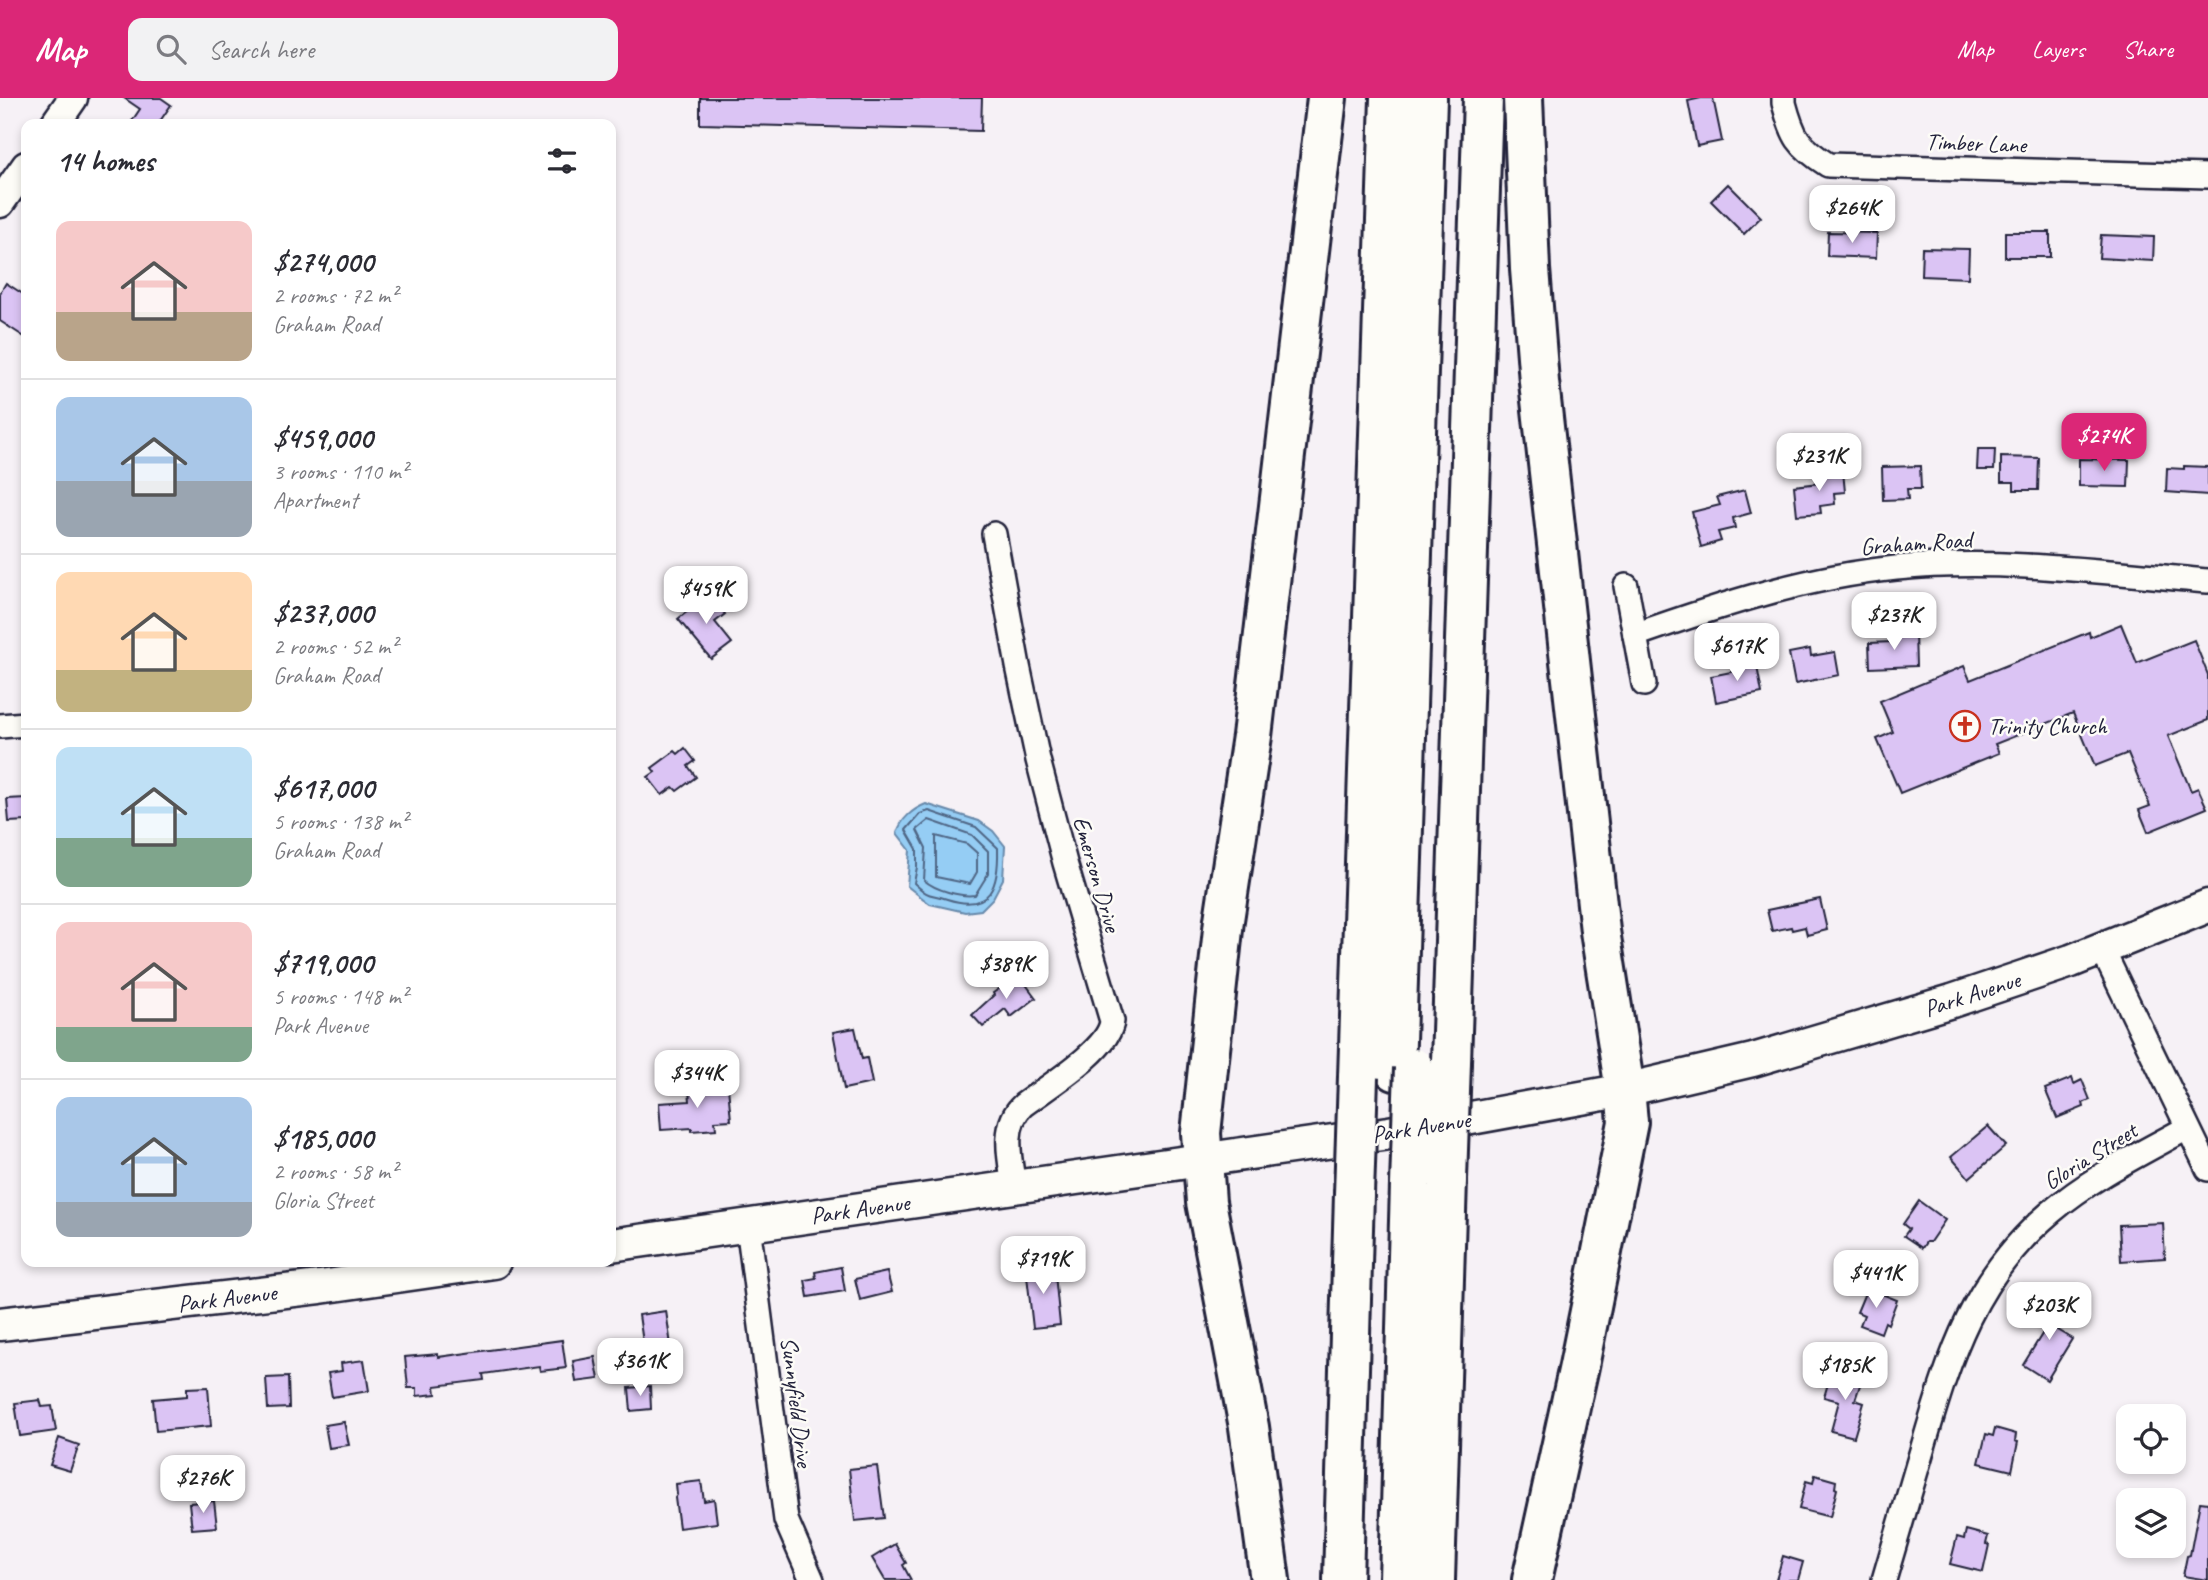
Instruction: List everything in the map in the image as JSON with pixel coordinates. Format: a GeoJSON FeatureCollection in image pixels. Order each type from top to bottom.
{"type":"FeatureCollection","features":[{"type":"Feature","properties":{"kind":"highway"},"geometry":{"type":"LineString","coordinates":[[1270,1580],[1249,1427],[1206,1202],[1201,1159],[1202,1110],[1224,920],[1252,736],[1327,98]]}},
{"type":"Feature","properties":{"kind":"highway"},"geometry":{"type":"LineString","coordinates":[[1343,1580],[1390,98]]}},
{"type":"Feature","properties":{"kind":"highway"},"geometry":{"type":"LineString","coordinates":[[1399,1580],[1401,1187],[1427,98]]}},
{"type":"Feature","properties":{"kind":"highway"},"geometry":{"type":"LineString","coordinates":[[1404,1070],[1446,98]]}},
{"type":"Feature","properties":{"kind":"highway"},"geometry":{"type":"LineString","coordinates":[[1436,1580],[1483,98]]}},
{"type":"Feature","properties":{"kind":"highway"},"geometry":{"type":"LineString","coordinates":[[1523,98],[1533,314],[1541,407],[1600,931],[1628,1122],[1532,1580]]}},
{"type":"Feature","properties":{"kind":"highway"},"geometry":{"type":"LineString","coordinates":[[1379,1580],[1401,1187]]}},
{"type":"Feature","properties":{"kind":"main road","name":"Park Avenue"},"geometry":{"type":"LineString","coordinates":[[616,1244],[1440,1125],[1625,1090],[1753,1060],[2020,979],[2208,906]]}},
{"type":"Feature","properties":{"kind":"main road","name":"Park Avenue"},"geometry":{"type":"LineString","coordinates":[[0,1324],[307,1288],[458,1267]]}},
{"type":"Feature","properties":{"kind":"street"},"geometry":{"type":"LineString","coordinates":[[58,119],[73,98]]}},
{"type":"Feature","properties":{"kind":"street","name":"Timber Lane"},"geometry":{"type":"LineString","coordinates":[[1784,98],[1793,134],[1809,153],[1828,165],[2208,176]]}},
{"type":"Feature","properties":{"kind":"street"},"geometry":{"type":"LineString","coordinates":[[0,203],[21,173]]}},
{"type":"Feature","properties":{"kind":"street","name":"Emerson Drive"},"geometry":{"type":"LineString","coordinates":[[994,534],[1017,666],[1042,774],[1065,863],[1112,1021],[1109,1034],[1099,1047],[1023,1105],[1014,1115],[1009,1144],[1014,1186]]}},
{"type":"Feature","properties":{"kind":"street","name":"Graham Road"},"geometry":{"type":"LineString","coordinates":[[1635,635],[1783,588],[1842,575],[1897,568],[2017,566],[2208,581]]}},
{"type":"Feature","properties":{"kind":"street"},"geometry":{"type":"LineString","coordinates":[[1626,586],[1644,684]]}},
{"type":"Feature","properties":{"kind":"street"},"geometry":{"type":"LineString","coordinates":[[0,726],[21,724]]}},
{"type":"Feature","properties":{"kind":"street"},"geometry":{"type":"LineString","coordinates":[[2102,949],[2208,1169]]}},
{"type":"Feature","properties":{"kind":"street","name":"Gloria Street"},"geometry":{"type":"LineString","coordinates":[[1884,1580],[1946,1370],[1961,1332],[2002,1262],[2050,1213],[2096,1178],[2187,1128]]}},
{"type":"Feature","properties":{"kind":"street","name":"Sunnyfield Drive"},"geometry":{"type":"LineString","coordinates":[[748,1225],[786,1520],[812,1580]]}},
{"type":"Feature","properties":{"kind":"water"},"geometry":{"type":"Polygon","coordinates":[[[926,804],[979,821],[993,831],[1005,846],[1003,879],[993,898],[981,910],[965,912],[930,904],[907,886],[910,850],[897,833],[908,815],[926,804]]]}},
{"type":"Feature","properties":{"kind":"building"},"geometry":{"type":"Polygon","coordinates":[[[124,98],[161,98],[171,105],[161,119],[133,119],[140,109],[124,98]]]}},
{"type":"Feature","properties":{"kind":"building"},"geometry":{"type":"Polygon","coordinates":[[[700,98],[982,98],[981,131],[700,124],[700,98]]]}},
{"type":"Feature","properties":{"kind":"building"},"geometry":{"type":"Polygon","coordinates":[[[1713,98],[1722,141],[1697,146],[1688,101],[1713,98]]]}},
{"type":"Feature","properties":{"kind":"building"},"geometry":{"type":"Polygon","coordinates":[[[1728,184],[1761,217],[1744,234],[1711,201],[1728,184]]]}},
{"type":"Feature","properties":{"kind":"building"},"geometry":{"type":"Polygon","coordinates":[[[1828,232],[1877,233],[1876,258],[1827,256],[1828,232]]]}},
{"type":"Feature","properties":{"kind":"building"},"geometry":{"type":"Polygon","coordinates":[[[2005,232],[2050,232],[2050,257],[2005,257],[2005,232]]]}},
{"type":"Feature","properties":{"kind":"building"},"geometry":{"type":"Polygon","coordinates":[[[2101,235],[2154,237],[2153,261],[2099,258],[2101,235]]]}},
{"type":"Feature","properties":{"kind":"building"},"geometry":{"type":"Polygon","coordinates":[[[1922,248],[1969,249],[1968,278],[1921,276],[1922,248]]]}},
{"type":"Feature","properties":{"kind":"building"},"geometry":{"type":"Polygon","coordinates":[[[6,283],[21,293],[21,335],[0,321],[0,293],[6,283]]]}},
{"type":"Feature","properties":{"kind":"building"},"geometry":{"type":"Polygon","coordinates":[[[1978,449],[1995,449],[1994,470],[1977,470],[1978,449]]]}},
{"type":"Feature","properties":{"kind":"building"},"geometry":{"type":"Polygon","coordinates":[[[2001,457],[2039,458],[2038,490],[2014,490],[2014,482],[2001,482],[2001,457]]]}},
{"type":"Feature","properties":{"kind":"building"},"geometry":{"type":"Polygon","coordinates":[[[2079,459],[2129,460],[2128,487],[2079,486],[2079,459]]]}},
{"type":"Feature","properties":{"kind":"building"},"geometry":{"type":"Polygon","coordinates":[[[1920,466],[1921,489],[1907,489],[1908,499],[1883,500],[1882,467],[1920,466]]]}},
{"type":"Feature","properties":{"kind":"building"},"geometry":{"type":"Polygon","coordinates":[[[2184,466],[2208,467],[2208,495],[2166,492],[2167,468],[2184,469],[2184,466]]]}},
{"type":"Feature","properties":{"kind":"building"},"geometry":{"type":"Polygon","coordinates":[[[1843,471],[1845,492],[1834,493],[1835,504],[1820,506],[1821,513],[1797,515],[1794,486],[1820,483],[1819,474],[1843,471]]]}},
{"type":"Feature","properties":{"kind":"building"},"geometry":{"type":"Polygon","coordinates":[[[1745,490],[1751,513],[1733,518],[1735,528],[1718,532],[1721,541],[1701,547],[1692,512],[1720,505],[1717,497],[1745,490]]]}},
{"type":"Feature","properties":{"kind":"building"},"geometry":{"type":"Polygon","coordinates":[[[709,594],[725,614],[715,622],[732,643],[711,659],[678,619],[709,594]]]}},
{"type":"Feature","properties":{"kind":"building","name":"Trinity Church"},"geometry":{"type":"Polygon","coordinates":[[[2121,624],[2137,663],[2194,640],[2208,675],[2208,720],[2168,736],[2191,791],[2198,788],[2207,808],[2148,832],[2139,810],[2150,806],[2128,753],[2095,766],[2073,713],[1995,744],[1999,753],[1900,793],[1877,739],[1893,732],[1880,701],[1964,666],[1970,680],[2089,632],[2090,637],[2121,624]]]}},
{"type":"Feature","properties":{"kind":"building"},"geometry":{"type":"Polygon","coordinates":[[[1915,632],[1916,666],[1870,668],[1869,643],[1891,642],[1891,633],[1915,632]]]}},
{"type":"Feature","properties":{"kind":"building"},"geometry":{"type":"Polygon","coordinates":[[[1810,649],[1811,656],[1835,652],[1839,675],[1795,684],[1789,653],[1810,649]]]}},
{"type":"Feature","properties":{"kind":"building"},"geometry":{"type":"Polygon","coordinates":[[[1756,661],[1762,693],[1716,702],[1711,676],[1741,670],[1740,664],[1756,661]]]}},
{"type":"Feature","properties":{"kind":"building"},"geometry":{"type":"Polygon","coordinates":[[[685,748],[695,761],[688,766],[696,777],[677,791],[673,787],[662,795],[648,777],[655,772],[652,768],[675,751],[678,754],[685,748]]]}},
{"type":"Feature","properties":{"kind":"building"},"geometry":{"type":"Polygon","coordinates":[[[21,798],[21,821],[9,822],[7,799],[21,798]]]}},
{"type":"Feature","properties":{"kind":"building"},"geometry":{"type":"Polygon","coordinates":[[[1820,899],[1827,930],[1807,935],[1805,927],[1772,931],[1767,910],[1820,899]]]}},
{"type":"Feature","properties":{"kind":"building"},"geometry":{"type":"Polygon","coordinates":[[[1019,975],[1036,998],[1011,1017],[1005,1009],[983,1027],[972,1015],[994,995],[993,993],[1019,975]]]}},
{"type":"Feature","properties":{"kind":"building"},"geometry":{"type":"Polygon","coordinates":[[[855,1028],[862,1059],[867,1058],[872,1083],[844,1089],[833,1032],[855,1028]]]}},
{"type":"Feature","properties":{"kind":"building"},"geometry":{"type":"Polygon","coordinates":[[[2072,1078],[2074,1084],[2082,1080],[2090,1100],[2083,1103],[2084,1107],[2057,1118],[2045,1089],[2072,1078]]]}},
{"type":"Feature","properties":{"kind":"building"},"geometry":{"type":"Polygon","coordinates":[[[728,1087],[731,1120],[715,1121],[716,1129],[661,1130],[659,1103],[690,1101],[689,1090],[728,1087]]]}},
{"type":"Feature","properties":{"kind":"building"},"geometry":{"type":"Polygon","coordinates":[[[1988,1126],[2006,1146],[1969,1178],[1951,1157],[1988,1126]]]}},
{"type":"Feature","properties":{"kind":"building"},"geometry":{"type":"Polygon","coordinates":[[[1919,1201],[1945,1220],[1930,1242],[1926,1242],[1922,1248],[1904,1236],[1909,1229],[1903,1224],[1919,1201]]]}},
{"type":"Feature","properties":{"kind":"building"},"geometry":{"type":"Polygon","coordinates":[[[2163,1223],[2165,1258],[2121,1261],[2119,1225],[2163,1223]]]}},
{"type":"Feature","properties":{"kind":"building"},"geometry":{"type":"Polygon","coordinates":[[[1054,1264],[1060,1325],[1033,1328],[1026,1267],[1054,1264]]]}},
{"type":"Feature","properties":{"kind":"building"},"geometry":{"type":"Polygon","coordinates":[[[841,1267],[845,1291],[808,1297],[805,1280],[816,1278],[815,1272],[841,1267]]]}},
{"type":"Feature","properties":{"kind":"building"},"geometry":{"type":"Polygon","coordinates":[[[887,1272],[892,1292],[860,1300],[855,1279],[887,1272]]]}},
{"type":"Feature","properties":{"kind":"building"},"geometry":{"type":"Polygon","coordinates":[[[1867,1288],[1897,1300],[1888,1324],[1885,1322],[1881,1333],[1860,1325],[1864,1315],[1857,1312],[1867,1288]]]}},
{"type":"Feature","properties":{"kind":"building"},"geometry":{"type":"Polygon","coordinates":[[[2048,1300],[2067,1312],[2057,1330],[2072,1339],[2047,1380],[2023,1365],[2047,1326],[2036,1319],[2048,1300]]]}},
{"type":"Feature","properties":{"kind":"building"},"geometry":{"type":"Polygon","coordinates":[[[666,1311],[673,1359],[646,1363],[639,1315],[666,1311]]]}},
{"type":"Feature","properties":{"kind":"building"},"geometry":{"type":"Polygon","coordinates":[[[562,1340],[566,1368],[540,1371],[539,1366],[483,1374],[484,1380],[435,1386],[436,1394],[417,1396],[417,1388],[408,1388],[405,1357],[438,1354],[438,1357],[562,1340]]]}},
{"type":"Feature","properties":{"kind":"building"},"geometry":{"type":"Polygon","coordinates":[[[595,1357],[599,1379],[576,1382],[573,1361],[595,1357]]]}},
{"type":"Feature","properties":{"kind":"building"},"geometry":{"type":"Polygon","coordinates":[[[364,1360],[369,1391],[332,1397],[328,1373],[342,1371],[341,1363],[364,1360]]]}},
{"type":"Feature","properties":{"kind":"building"},"geometry":{"type":"Polygon","coordinates":[[[1832,1370],[1862,1379],[1855,1400],[1864,1403],[1854,1437],[1831,1431],[1839,1401],[1824,1397],[1832,1370]]]}},
{"type":"Feature","properties":{"kind":"building"},"geometry":{"type":"Polygon","coordinates":[[[288,1377],[289,1408],[268,1409],[266,1378],[288,1377]]]}},
{"type":"Feature","properties":{"kind":"building"},"geometry":{"type":"Polygon","coordinates":[[[650,1386],[651,1409],[631,1411],[629,1388],[650,1386]]]}},
{"type":"Feature","properties":{"kind":"building"},"geometry":{"type":"Polygon","coordinates":[[[208,1387],[211,1426],[156,1431],[153,1399],[187,1396],[187,1388],[208,1387]]]}},
{"type":"Feature","properties":{"kind":"building"},"geometry":{"type":"Polygon","coordinates":[[[40,1400],[42,1407],[52,1406],[56,1431],[20,1436],[15,1403],[40,1400]]]}},
{"type":"Feature","properties":{"kind":"building"},"geometry":{"type":"Polygon","coordinates":[[[344,1422],[349,1445],[329,1448],[325,1425],[344,1422]]]}},
{"type":"Feature","properties":{"kind":"building"},"geometry":{"type":"Polygon","coordinates":[[[1995,1428],[2016,1434],[2015,1441],[2018,1442],[2012,1471],[1979,1463],[1986,1434],[1993,1436],[1995,1428]]]}},
{"type":"Feature","properties":{"kind":"building"},"geometry":{"type":"Polygon","coordinates":[[[59,1438],[79,1445],[70,1471],[50,1465],[59,1438]]]}},
{"type":"Feature","properties":{"kind":"building"},"geometry":{"type":"Polygon","coordinates":[[[877,1466],[884,1518],[855,1521],[849,1469],[877,1466]]]}},
{"type":"Feature","properties":{"kind":"building"},"geometry":{"type":"Polygon","coordinates":[[[1815,1475],[1836,1481],[1837,1489],[1830,1517],[1799,1509],[1806,1481],[1813,1483],[1815,1475]]]}},
{"type":"Feature","properties":{"kind":"building"},"geometry":{"type":"Polygon","coordinates":[[[701,1481],[704,1501],[714,1499],[717,1523],[679,1528],[676,1484],[701,1481]]]}},
{"type":"Feature","properties":{"kind":"building"},"geometry":{"type":"Polygon","coordinates":[[[214,1501],[217,1527],[192,1529],[189,1503],[214,1501]]]}},
{"type":"Feature","properties":{"kind":"building"},"geometry":{"type":"Polygon","coordinates":[[[2200,1502],[2208,1503],[2208,1580],[2183,1576],[2187,1556],[2190,1555],[2200,1502]]]}},
{"type":"Feature","properties":{"kind":"building"},"geometry":{"type":"Polygon","coordinates":[[[1966,1530],[1988,1536],[1986,1544],[1989,1545],[1983,1572],[1950,1564],[1957,1537],[1964,1539],[1966,1530]]]}},
{"type":"Feature","properties":{"kind":"building"},"geometry":{"type":"Polygon","coordinates":[[[895,1544],[906,1563],[903,1565],[911,1580],[885,1580],[872,1558],[895,1544]]]}},
{"type":"Feature","properties":{"kind":"building"},"geometry":{"type":"Polygon","coordinates":[[[1783,1556],[1803,1562],[1798,1580],[1776,1580],[1783,1556]]]}},
{"type":"Feature","properties":{"kind":"place","name":"Trinity Church"},"geometry":{"type":"Point","coordinates":[1965,726]}}]}
